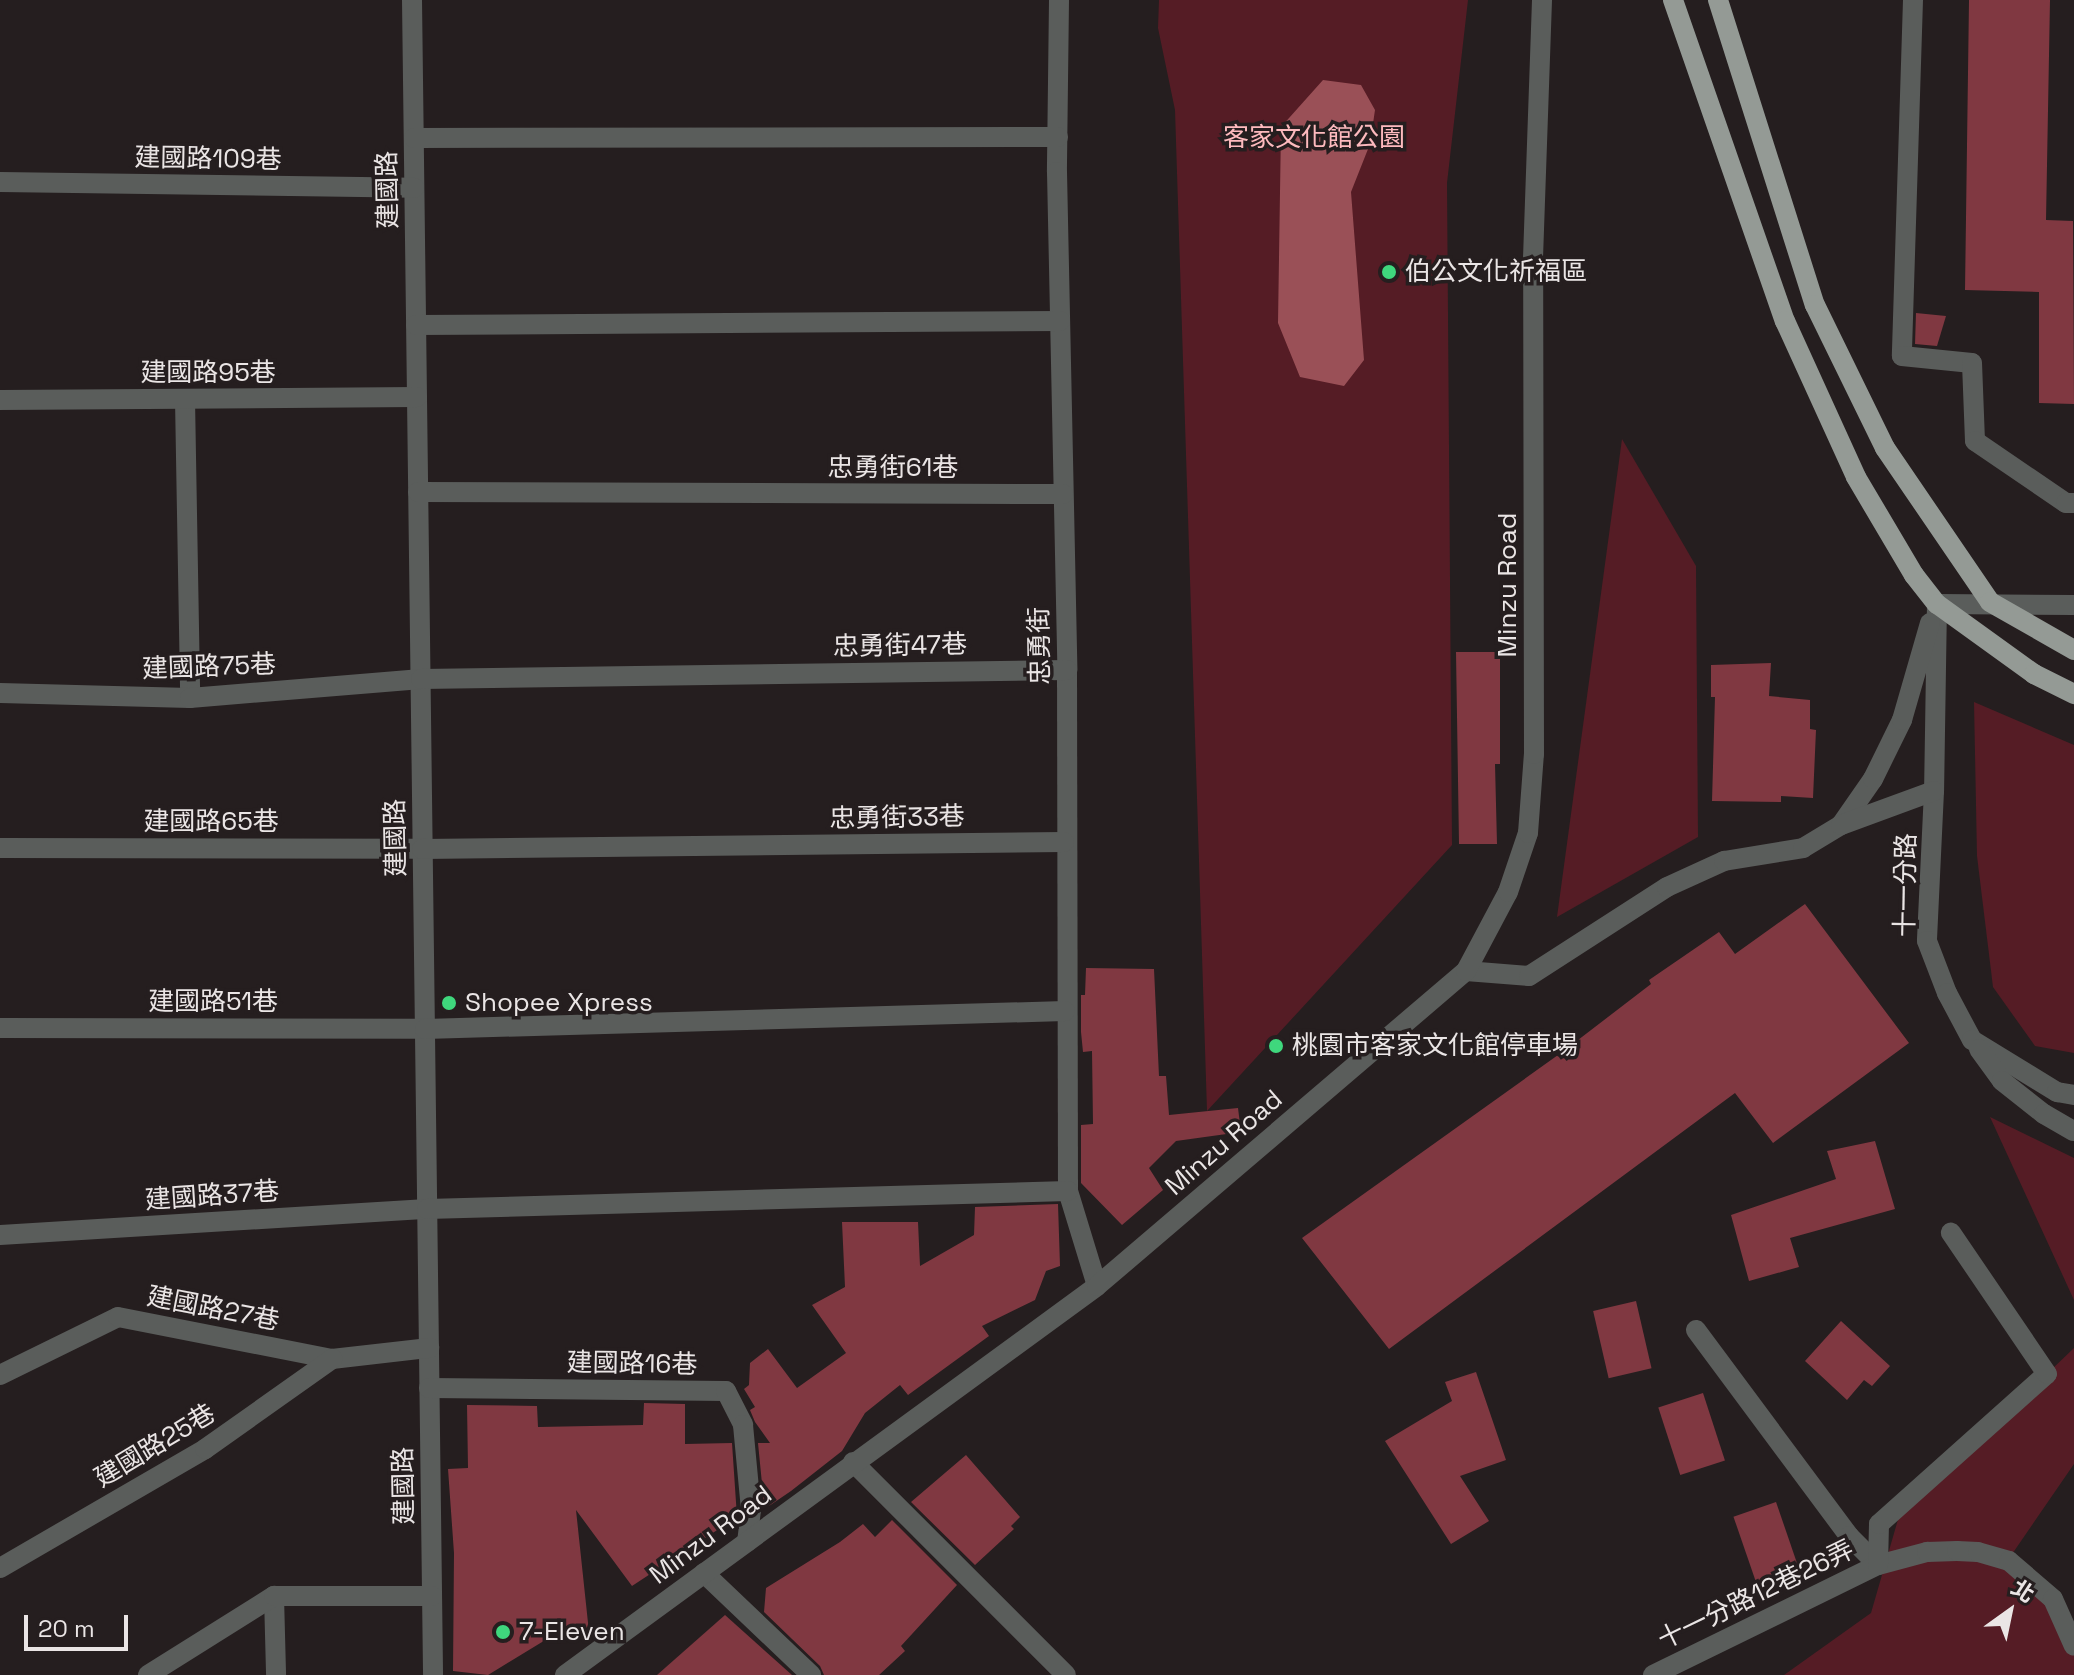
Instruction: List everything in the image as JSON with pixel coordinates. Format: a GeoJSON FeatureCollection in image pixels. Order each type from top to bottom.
{"type":"FeatureCollection","features":[{"type":"Feature","properties":{"kind":"main road"},"geometry":{"type":"LineString","coordinates":[[1673,0],[1785,321],[1856,477],[1914,575],[1937,604],[2034,674],[2074,694]]}},
{"type":"Feature","properties":{"kind":"main road"},"geometry":{"type":"LineString","coordinates":[[1718,0],[1815,305],[1885,448],[1990,602],[2074,650]]}},
{"type":"Feature","properties":{"kind":"street","name":"建國路"},"geometry":{"type":"LineString","coordinates":[[412,0],[433,1675]]}},
{"type":"Feature","properties":{"kind":"street","name":"忠勇街"},"geometry":{"type":"LineString","coordinates":[[1059,0],[1060,321],[1067,670],[1064,842],[1068,1191],[1097,1286]]}},
{"type":"Feature","properties":{"kind":"street","name":"Minzu Road"},"geometry":{"type":"LineString","coordinates":[[565,1675],[1097,1286],[1466,971],[1508,892],[1528,833],[1534,754],[1533,258],[1542,0]]}},
{"type":"Feature","properties":{"kind":"street"},"geometry":{"type":"LineString","coordinates":[[1913,0],[1902,356],[1972,363],[1975,441],[2066,503],[2074,503]]}},
{"type":"Feature","properties":{"kind":"street"},"geometry":{"type":"LineString","coordinates":[[414,138],[1058,137]]}},
{"type":"Feature","properties":{"kind":"street","name":"建國路109巷"},"geometry":{"type":"LineString","coordinates":[[0,182],[414,188]]}},
{"type":"Feature","properties":{"kind":"street"},"geometry":{"type":"LineString","coordinates":[[416,325],[1060,321]]}},
{"type":"Feature","properties":{"kind":"street","name":"建國路95巷"},"geometry":{"type":"LineString","coordinates":[[0,400],[417,397]]}},
{"type":"Feature","properties":{"kind":"street"},"geometry":{"type":"LineString","coordinates":[[185,399],[190,698]]}},
{"type":"Feature","properties":{"kind":"street","name":"忠勇街61巷"},"geometry":{"type":"LineString","coordinates":[[418,492],[1063,494]]}},
{"type":"Feature","properties":{"kind":"street"},"geometry":{"type":"LineString","coordinates":[[1841,825],[1873,779],[1902,720],[1916,664],[1937,604],[2074,605]]}},
{"type":"Feature","properties":{"kind":"street","name":"十一分路"},"geometry":{"type":"LineString","coordinates":[[1937,604],[1934,791],[1927,941],[1947,993],[1972,1040],[2002,1081],[2044,1114],[2074,1131]]}},
{"type":"Feature","properties":{"kind":"street","name":"忠勇街47巷"},"geometry":{"type":"LineString","coordinates":[[421,679],[1067,670]]}},
{"type":"Feature","properties":{"kind":"street","name":"建國路75巷"},"geometry":{"type":"LineString","coordinates":[[0,693],[190,698],[421,679]]}},
{"type":"Feature","properties":{"kind":"street"},"geometry":{"type":"LineString","coordinates":[[1466,971],[1529,976],[1667,887],[1724,861],[1803,848],[1841,825],[1934,791]]}},
{"type":"Feature","properties":{"kind":"street","name":"忠勇街33巷"},"geometry":{"type":"LineString","coordinates":[[422,849],[1064,842]]}},
{"type":"Feature","properties":{"kind":"street","name":"建國路65巷"},"geometry":{"type":"LineString","coordinates":[[0,848],[422,849]]}},
{"type":"Feature","properties":{"kind":"street","name":"建國路51巷"},"geometry":{"type":"LineString","coordinates":[[0,1028],[425,1029],[1065,1011]]}},
{"type":"Feature","properties":{"kind":"street"},"geometry":{"type":"LineString","coordinates":[[1972,1040],[2057,1092],[2074,1095]]}},
{"type":"Feature","properties":{"kind":"street","name":"建國路37巷"},"geometry":{"type":"LineString","coordinates":[[0,1235],[427,1209],[1068,1191]]}},
{"type":"Feature","properties":{"kind":"street","name":"十一分路12巷26弄"},"geometry":{"type":"LineString","coordinates":[[1653,1675],[1878,1565],[1879,1524],[2047,1374],[1951,1233]]}},
{"type":"Feature","properties":{"kind":"street","name":"建國路27巷"},"geometry":{"type":"LineString","coordinates":[[0,1375],[118,1317],[332,1359],[429,1348]]}},
{"type":"Feature","properties":{"kind":"street"},"geometry":{"type":"LineString","coordinates":[[1696,1330],[1849,1536],[1878,1565],[1927,1552],[1957,1551],[1978,1552],[2009,1561],[2053,1599],[2074,1646]]}},
{"type":"Feature","properties":{"kind":"street","name":"建國路25巷"},"geometry":{"type":"LineString","coordinates":[[0,1568],[205,1449],[332,1359]]}},
{"type":"Feature","properties":{"kind":"street","name":"建國路16巷"},"geometry":{"type":"LineString","coordinates":[[429,1388],[726,1391],[743,1425],[751,1510],[747,1542]]}},
{"type":"Feature","properties":{"kind":"street"},"geometry":{"type":"LineString","coordinates":[[853,1462],[1066,1675]]}},
{"type":"Feature","properties":{"kind":"street"},"geometry":{"type":"LineString","coordinates":[[704,1573],[811,1675]]}},
{"type":"Feature","properties":{"kind":"street"},"geometry":{"type":"LineString","coordinates":[[148,1675],[274,1596],[432,1596]]}},
{"type":"Feature","properties":{"kind":"street"},"geometry":{"type":"LineString","coordinates":[[274,1596],[276,1675]]}},
{"type":"Feature","properties":{"kind":"green space","name":"客家文化館公園"},"geometry":{"type":"Polygon","coordinates":[[[1159,0],[1468,0],[1447,183],[1452,845],[1207,1111],[1175,110],[1158,28],[1159,0]]]}},
{"type":"Feature","properties":{"kind":"green space"},"geometry":{"type":"Polygon","coordinates":[[[1622,439],[1696,566],[1698,837],[1557,917],[1622,439]]]}},
{"type":"Feature","properties":{"kind":"green space"},"geometry":{"type":"Polygon","coordinates":[[[1974,702],[2074,745],[2074,1053],[2035,1046],[1993,987],[1977,856],[1974,702]]]}},
{"type":"Feature","properties":{"kind":"green space"},"geometry":{"type":"Polygon","coordinates":[[[1990,1117],[2074,1158],[2074,1300],[1990,1117]]]}},
{"type":"Feature","properties":{"kind":"green space"},"geometry":{"type":"Polygon","coordinates":[[[2074,1348],[2074,1464],[2008,1560],[2064,1610],[2074,1642],[2074,1675],[1784,1675],[1871,1613],[1899,1516],[2074,1348]]]}},
{"type":"Feature","properties":{"kind":"shaded area"},"geometry":{"type":"Polygon","coordinates":[[[1323,80],[1361,85],[1375,110],[1370,144],[1351,192],[1364,360],[1344,386],[1300,377],[1278,323],[1281,127],[1323,80]]]}},
{"type":"Feature","properties":{"kind":"building"},"geometry":{"type":"Polygon","coordinates":[[[1969,0],[2050,0],[2046,220],[2073,221],[2074,404],[2039,403],[2039,292],[1965,290],[1969,0]]]}},
{"type":"Feature","properties":{"kind":"building"},"geometry":{"type":"Polygon","coordinates":[[[1916,313],[1946,316],[1937,346],[1915,344],[1916,313]]]}},
{"type":"Feature","properties":{"kind":"building"},"geometry":{"type":"Polygon","coordinates":[[[1456,652],[1500,652],[1500,764],[1495,764],[1497,844],[1459,844],[1456,652]]]}},
{"type":"Feature","properties":{"kind":"building"},"geometry":{"type":"Polygon","coordinates":[[[1771,663],[1769,696],[1810,700],[1810,729],[1816,730],[1813,798],[1781,796],[1781,802],[1712,801],[1715,697],[1711,697],[1711,665],[1771,663]]]}},
{"type":"Feature","properties":{"kind":"building"},"geometry":{"type":"Polygon","coordinates":[[[1805,904],[1909,1043],[1773,1143],[1735,1093],[1389,1349],[1302,1238],[1565,1050],[1651,984],[1649,980],[1719,932],[1735,954],[1805,904]]]}},
{"type":"Feature","properties":{"kind":"building"},"geometry":{"type":"Polygon","coordinates":[[[1086,968],[1154,969],[1159,1076],[1166,1076],[1169,1115],[1238,1108],[1241,1132],[1176,1141],[1149,1168],[1163,1190],[1122,1225],[1081,1183],[1081,1125],[1093,1124],[1092,1051],[1083,1052],[1081,1032],[1081,995],[1085,995],[1086,968]]]}},
{"type":"Feature","properties":{"kind":"building"},"geometry":{"type":"Polygon","coordinates":[[[1875,1141],[1895,1209],[1790,1238],[1799,1267],[1749,1281],[1731,1215],[1836,1179],[1827,1151],[1875,1141]]]}},
{"type":"Feature","properties":{"kind":"building"},"geometry":{"type":"Polygon","coordinates":[[[1058,1204],[1060,1266],[1046,1271],[1035,1300],[982,1326],[989,1336],[908,1395],[900,1385],[865,1413],[842,1451],[769,1506],[767,1502],[764,1504],[758,1443],[770,1443],[755,1422],[750,1410],[755,1407],[744,1389],[749,1385],[750,1363],[768,1349],[797,1388],[846,1353],[812,1305],[845,1287],[842,1222],[918,1222],[920,1266],[974,1235],[975,1207],[1058,1204]]]}},
{"type":"Feature","properties":{"kind":"building"},"geometry":{"type":"Polygon","coordinates":[[[1636,1301],[1652,1368],[1609,1378],[1593,1311],[1636,1301]]]}},
{"type":"Feature","properties":{"kind":"building"},"geometry":{"type":"Polygon","coordinates":[[[1841,1321],[1890,1366],[1872,1386],[1864,1380],[1847,1400],[1805,1361],[1841,1321]]]}},
{"type":"Feature","properties":{"kind":"building"},"geometry":{"type":"Polygon","coordinates":[[[1476,1372],[1506,1460],[1460,1476],[1489,1521],[1451,1544],[1385,1441],[1452,1401],[1445,1382],[1476,1372]]]}},
{"type":"Feature","properties":{"kind":"building"},"geometry":{"type":"Polygon","coordinates":[[[1703,1393],[1725,1461],[1680,1475],[1658,1408],[1703,1393]]]}},
{"type":"Feature","properties":{"kind":"building"},"geometry":{"type":"Polygon","coordinates":[[[644,1403],[685,1404],[685,1444],[732,1443],[737,1517],[632,1586],[576,1510],[589,1632],[570,1625],[488,1675],[453,1671],[454,1553],[448,1469],[468,1468],[467,1405],[537,1406],[538,1427],[643,1425],[644,1403]]]}},
{"type":"Feature","properties":{"kind":"building"},"geometry":{"type":"Polygon","coordinates":[[[966,1455],[1020,1517],[1011,1526],[1014,1529],[975,1565],[911,1502],[966,1455]]]}},
{"type":"Feature","properties":{"kind":"building"},"geometry":{"type":"Polygon","coordinates":[[[1776,1502],[1799,1569],[1757,1584],[1733,1517],[1776,1502]]]}},
{"type":"Feature","properties":{"kind":"building"},"geometry":{"type":"Polygon","coordinates":[[[892,1520],[957,1585],[901,1646],[905,1651],[879,1675],[824,1675],[820,1666],[764,1612],[766,1588],[863,1524],[875,1537],[892,1520]]]}},
{"type":"Feature","properties":{"kind":"building"},"geometry":{"type":"Polygon","coordinates":[[[725,1615],[792,1675],[657,1675],[725,1615]]]}},
{"type":"Feature","properties":{"kind":"place","name":"伯公文化祈福區"},"geometry":{"type":"Point","coordinates":[1389,272]}},
{"type":"Feature","properties":{"kind":"place","name":"Shopee Xpress"},"geometry":{"type":"Point","coordinates":[449,1003]}},
{"type":"Feature","properties":{"kind":"place","name":"桃園市客家文化館停車場"},"geometry":{"type":"Point","coordinates":[1276,1046]}},
{"type":"Feature","properties":{"kind":"place","name":"7-Eleven"},"geometry":{"type":"Point","coordinates":[503,1632]}}]}
